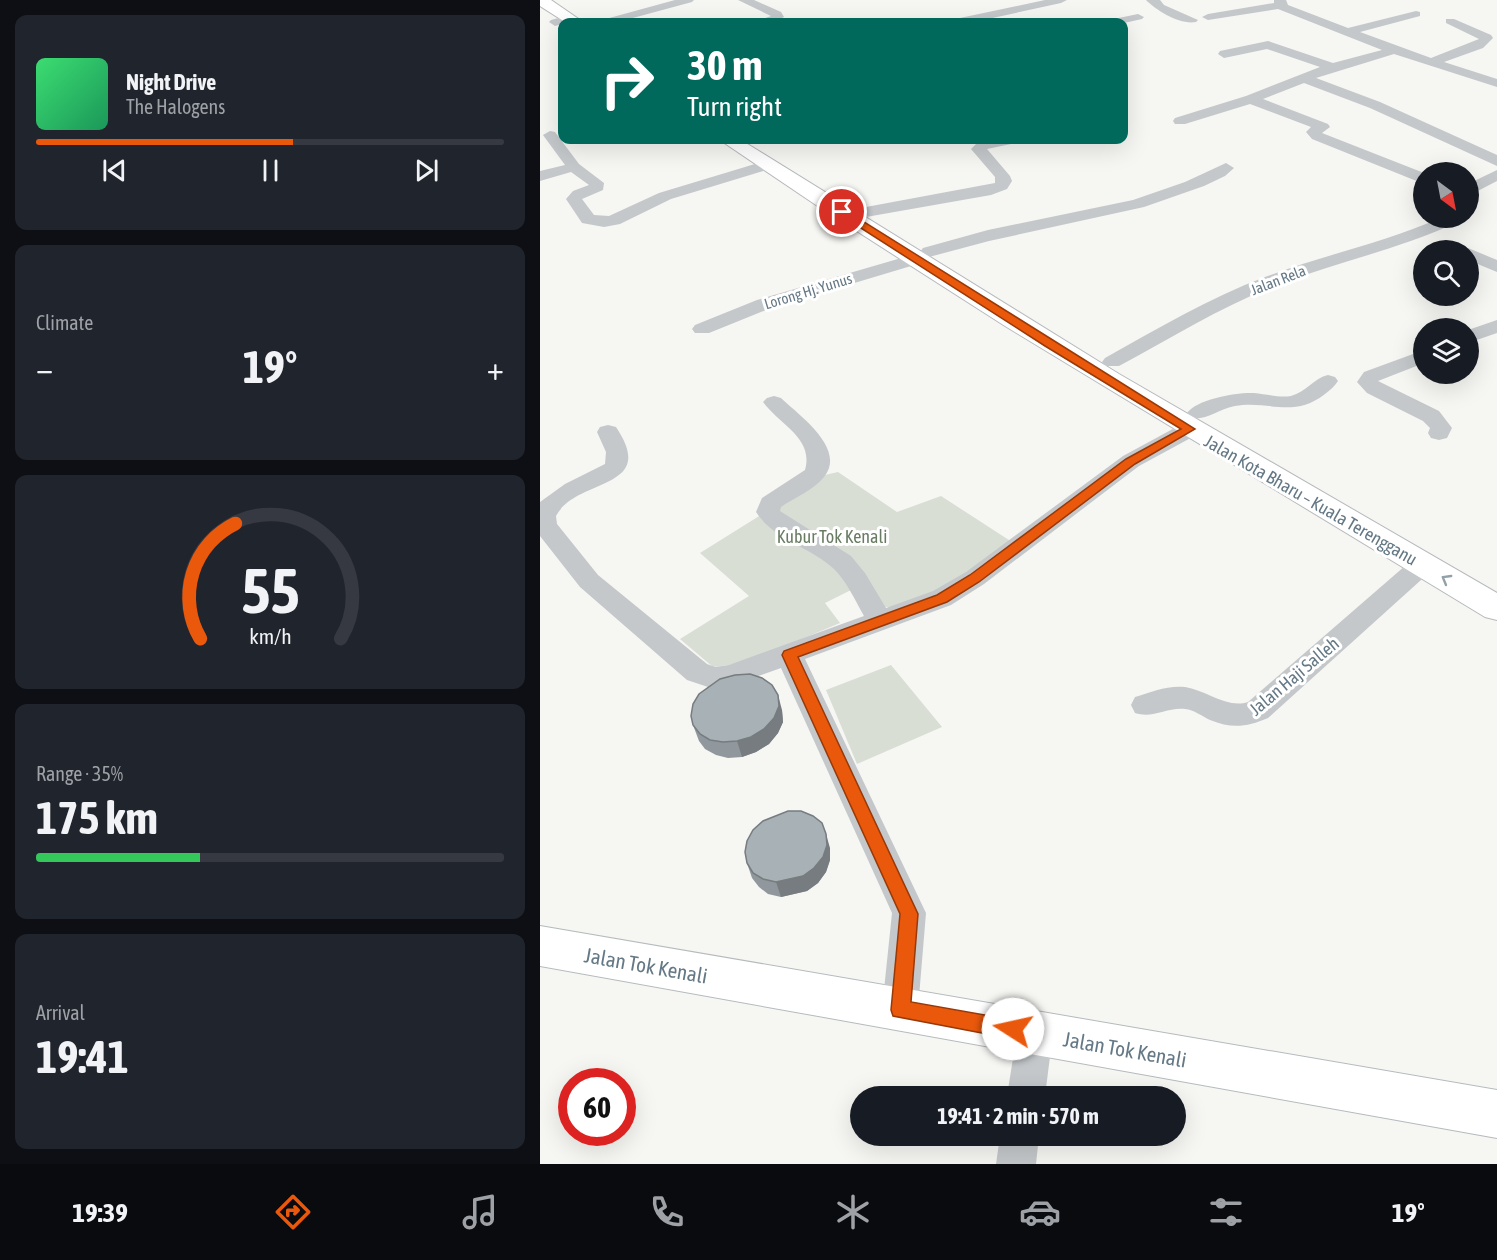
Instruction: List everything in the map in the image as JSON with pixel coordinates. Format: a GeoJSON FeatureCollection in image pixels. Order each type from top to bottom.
{"type":"FeatureCollection","features":[{"type":"Feature","properties":{"kind":"highway"},"geometry":{"type":"LineString","coordinates":[[541,0],[561,18]]}},
{"type":"Feature","properties":{"kind":"highway"},"geometry":{"type":"LineString","coordinates":[[540,11],[558,19]]}},
{"type":"Feature","properties":{"kind":"highway","name":"Jalan Kota Bharu – Kuala Terengganu"},"geometry":{"type":"LineString","coordinates":[[735,144],[922,255],[1112,362],[1194,421],[1422,565],[1497,608]]}},
{"type":"Feature","properties":{"kind":"highway","name":"Jalan Kota Bharu – Kuala Terengganu"},"geometry":{"type":"LineString","coordinates":[[760,144],[866,212],[922,255],[1048,344],[1497,584]]}},
{"type":"Feature","properties":{"kind":"main road","name":"Jalan Tok Kenali"},"geometry":{"type":"LineString","coordinates":[[540,946],[1497,1114]]}},
{"type":"Feature","properties":{"kind":"street"},"geometry":{"type":"LineString","coordinates":[[621,18],[688,0]]}},
{"type":"Feature","properties":{"kind":"street"},"geometry":{"type":"LineString","coordinates":[[744,0],[777,14],[778,17],[775,18]]}},
{"type":"Feature","properties":{"kind":"street"},"geometry":{"type":"LineString","coordinates":[[979,18],[1062,0]]}},
{"type":"Feature","properties":{"kind":"street"},"geometry":{"type":"LineString","coordinates":[[1152,0],[1159,7],[1192,20]]}},
{"type":"Feature","properties":{"kind":"street"},"geometry":{"type":"LineString","coordinates":[[1208,17],[1280,2],[1394,50],[1497,83]]}},
{"type":"Feature","properties":{"kind":"street"},"geometry":{"type":"LineString","coordinates":[[1347,32],[1416,14]]}},
{"type":"Feature","properties":{"kind":"street"},"geometry":{"type":"LineString","coordinates":[[988,16],[992,18]]}},
{"type":"Feature","properties":{"kind":"street"},"geometry":{"type":"LineString","coordinates":[[1128,19],[1138,17]]}},
{"type":"Feature","properties":{"kind":"street"},"geometry":{"type":"LineString","coordinates":[[1432,62],[1479,45],[1488,38],[1450,21]]}},
{"type":"Feature","properties":{"kind":"street"},"geometry":{"type":"LineString","coordinates":[[1224,54],[1268,45],[1332,67]]}},
{"type":"Feature","properties":{"kind":"street"},"geometry":{"type":"LineString","coordinates":[[1180,121],[1251,99],[1332,67],[1394,50]]}},
{"type":"Feature","properties":{"kind":"street"},"geometry":{"type":"LineString","coordinates":[[1304,78],[1375,105],[1497,161]]}},
{"type":"Feature","properties":{"kind":"street"},"geometry":{"type":"LineString","coordinates":[[1251,99],[1323,127],[1313,132],[1317,136],[1413,175]]}},
{"type":"Feature","properties":{"kind":"street"},"geometry":{"type":"LineString","coordinates":[[551,134],[574,167],[592,178],[597,187],[576,196],[574,200],[588,219],[604,222],[614,220],[665,196],[768,165]]}},
{"type":"Feature","properties":{"kind":"street"},"geometry":{"type":"LineString","coordinates":[[866,212],[992,190],[1001,186],[1004,181],[1002,176],[978,148],[989,144]]}},
{"type":"Feature","properties":{"kind":"street"},"geometry":{"type":"LineString","coordinates":[[540,176],[574,167]]}},
{"type":"Feature","properties":{"kind":"street","name":"Lorong Hj. Yunus"},"geometry":{"type":"LineString","coordinates":[[702,329],[764,304],[977,238],[1118,211],[1210,179],[1226,168]]}},
{"type":"Feature","properties":{"kind":"street"},"geometry":{"type":"LineString","coordinates":[[1479,184],[1497,175]]}},
{"type":"Feature","properties":{"kind":"street","name":"Jalan Rela"},"geometry":{"type":"LineString","coordinates":[[1112,362],[1270,281],[1428,228]]}},
{"type":"Feature","properties":{"kind":"street"},"geometry":{"type":"LineString","coordinates":[[1479,258],[1497,267]]}},
{"type":"Feature","properties":{"kind":"street"},"geometry":{"type":"LineString","coordinates":[[1479,333],[1497,326]]}},
{"type":"Feature","properties":{"kind":"street"},"geometry":{"type":"LineString","coordinates":[[1413,360],[1371,376],[1367,382],[1374,389],[1431,416],[1441,428],[1438,433]]}},
{"type":"Feature","properties":{"kind":"street"},"geometry":{"type":"LineString","coordinates":[[608,432],[620,457],[619,464],[612,471],[561,497],[549,507],[544,516],[545,526],[589,581],[697,672],[714,678],[731,675],[789,655],[942,598],[1131,461],[1194,421],[1234,400],[1294,402],[1309,396],[1328,381]]}},
{"type":"Feature","properties":{"kind":"street"},"geometry":{"type":"LineString","coordinates":[[774,402],[816,444],[819,460],[815,474],[770,502],[768,512],[773,519],[842,562],[856,579],[881,622]]}},
{"type":"Feature","properties":{"kind":"street","name":"Jalan Haji Salleh"},"geometry":{"type":"LineString","coordinates":[[1145,705],[1157,704],[1173,697],[1189,698],[1230,716],[1245,717],[1258,710],[1422,565]]}},
{"type":"Feature","properties":{"kind":"street"},"geometry":{"type":"LineString","coordinates":[[789,655],[909,914],[900,1010]]}},
{"type":"Feature","properties":{"kind":"street"},"geometry":{"type":"LineString","coordinates":[[1027,1086],[1035,1033]]}},
{"type":"Feature","properties":{"kind":"street"},"geometry":{"type":"LineString","coordinates":[[1016,1164],[1019,1146]]}},
{"type":"Feature","properties":{"kind":"green space","name":"Kubur Tok Kenali"},"geometry":{"type":"Polygon","coordinates":[[[838,472],[897,512],[941,496],[1012,542],[940,593],[896,607],[882,607],[855,588],[825,603],[840,623],[745,663],[713,667],[680,639],[749,596],[700,553],[825,475],[838,472]]]}},
{"type":"Feature","properties":{"kind":"green space"},"geometry":{"type":"Polygon","coordinates":[[[891,665],[942,727],[857,764],[826,690],[891,665]]]}},
{"type":"Feature","properties":{"kind":"building"},"geometry":{"type":"Polygon","coordinates":[[[750,674],[772,685],[778,695],[779,706],[774,718],[764,729],[751,737],[737,741],[710,740],[700,734],[693,725],[691,716],[693,704],[699,694],[720,679],[750,674]]]}},
{"type":"Feature","properties":{"kind":"building"},"geometry":{"type":"Polygon","coordinates":[[[788,811],[801,811],[822,823],[827,845],[823,857],[803,876],[776,882],[763,879],[753,873],[747,863],[745,852],[747,841],[753,830],[763,821],[788,811]]]}},
{"type":"Feature","properties":{"kind":"route"},"geometry":{"type":"LineString","coordinates":[[842,212],[1048,344],[1190,429],[1131,461],[975,578],[942,598],[789,655],[909,914],[900,1010],[1013,1029]]}}]}
